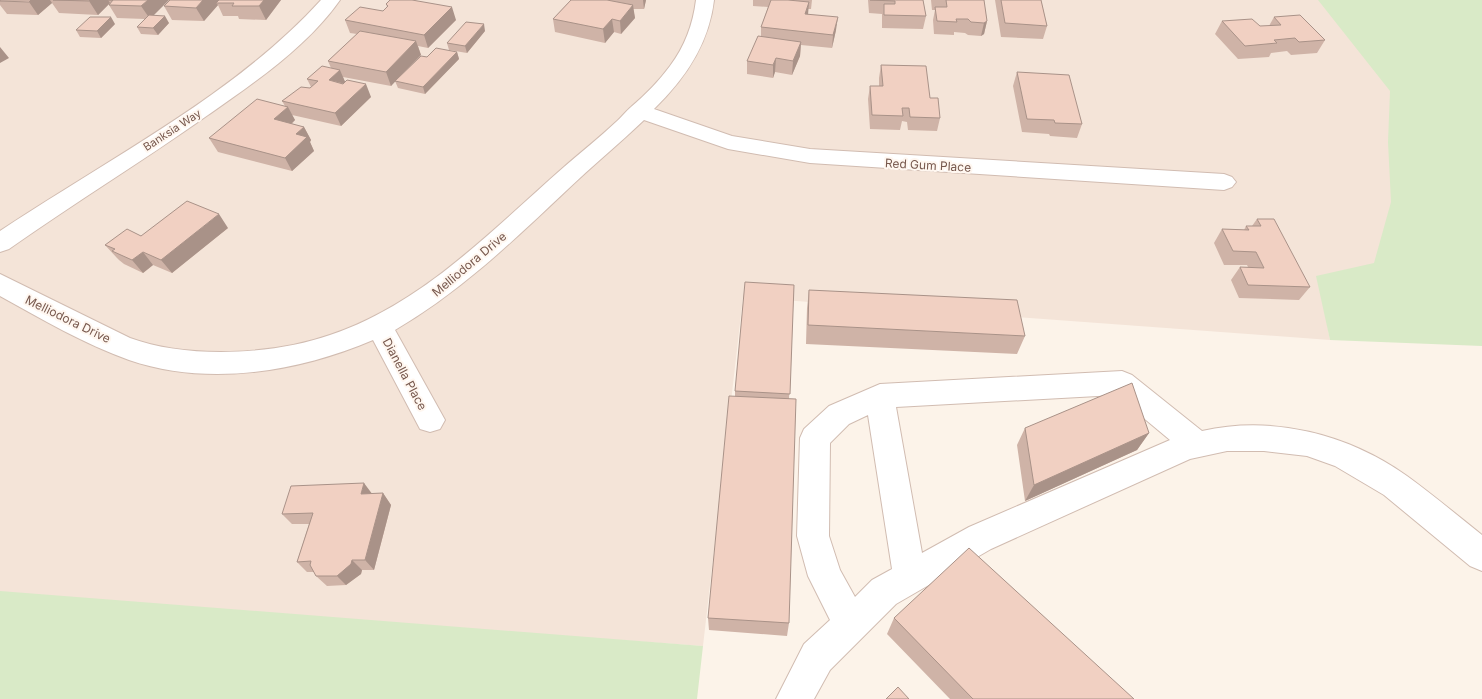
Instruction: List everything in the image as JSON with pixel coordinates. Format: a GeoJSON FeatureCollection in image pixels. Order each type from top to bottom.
{"type":"FeatureCollection","features":[{"type":"Feature","properties":{"kind":"street","name":"Banksia Way"},"geometry":{"type":"LineString","coordinates":[[0,243],[208,106],[282,51],[312,23],[330,0]]}},
{"type":"Feature","properties":{"kind":"street","name":"Melliodora Drive"},"geometry":{"type":"LineString","coordinates":[[0,284],[138,352],[183,361],[232,363],[295,356],[342,342],[380,327],[419,305],[459,275],[639,111],[672,78],[688,54],[698,34],[705,0]]}},
{"type":"Feature","properties":{"kind":"street","name":"Red Gum Place"},"geometry":{"type":"LineString","coordinates":[[639,111],[694,132],[741,145],[792,154],[852,160],[1224,182]]}},
{"type":"Feature","properties":{"kind":"street","name":"Dianella Place"},"geometry":{"type":"LineString","coordinates":[[380,327],[430,420]]}},
{"type":"Feature","properties":{"kind":"street"},"geometry":{"type":"LineString","coordinates":[[852,624],[825,576],[813,536],[815,438],[839,415],[880,396],[1122,383],[1198,445]]}},
{"type":"Feature","properties":{"kind":"street"},"geometry":{"type":"LineString","coordinates":[[880,396],[910,578]]}},
{"type":"Feature","properties":{"kind":"street"},"geometry":{"type":"LineString","coordinates":[[794,699],[817,657],[884,592],[980,538],[1186,448],[1227,438],[1264,438],[1307,443],[1345,456],[1395,485],[1482,554]]}},
{"type":"Feature","properties":{"kind":"shaded area"},"geometry":{"type":"Polygon","coordinates":[[[0,0],[1361,0],[1482,133],[1327,324],[1330,340],[743,297],[703,646],[0,596],[0,0]]]}},
{"type":"Feature","properties":{"kind":"green space"},"geometry":{"type":"Polygon","coordinates":[[[1318,0],[1482,0],[1482,346],[1330,340],[1316,276],[1374,263],[1391,202],[1388,142],[1390,91],[1318,0]]]}},
{"type":"Feature","properties":{"kind":"green space"},"geometry":{"type":"Polygon","coordinates":[[[0,591],[703,646],[697,699],[0,699],[0,591]]]}},
{"type":"Feature","properties":{"kind":"building"},"geometry":{"type":"Polygon","coordinates":[[[0,0],[31,0],[29,2],[0,0]]]}},
{"type":"Feature","properties":{"kind":"building"},"geometry":{"type":"Polygon","coordinates":[[[53,0],[90,0],[89,1],[53,0]]]}},
{"type":"Feature","properties":{"kind":"building"},"geometry":{"type":"Polygon","coordinates":[[[113,0],[148,0],[141,6],[109,5],[113,0]]]}},
{"type":"Feature","properties":{"kind":"building"},"geometry":{"type":"Polygon","coordinates":[[[170,0],[203,0],[196,8],[164,6],[170,0]]]}},
{"type":"Feature","properties":{"kind":"building"},"geometry":{"type":"Polygon","coordinates":[[[219,0],[264,0],[259,6],[232,6],[234,3],[216,3],[219,0]]]}},
{"type":"Feature","properties":{"kind":"building"},"geometry":{"type":"Polygon","coordinates":[[[390,0],[412,0],[452,7],[424,35],[345,20],[360,7],[383,11],[388,6],[386,4],[390,0]]]}},
{"type":"Feature","properties":{"kind":"building"},"geometry":{"type":"Polygon","coordinates":[[[571,0],[607,0],[633,5],[620,21],[612,19],[603,29],[553,19],[571,0]]]}},
{"type":"Feature","properties":{"kind":"building"},"geometry":{"type":"Polygon","coordinates":[[[771,0],[809,2],[805,14],[838,17],[833,35],[761,27],[771,0]]]}},
{"type":"Feature","properties":{"kind":"building"},"geometry":{"type":"Polygon","coordinates":[[[870,0],[923,0],[926,16],[884,15],[884,4],[895,4],[895,1],[870,0]]]}},
{"type":"Feature","properties":{"kind":"building"},"geometry":{"type":"Polygon","coordinates":[[[946,0],[984,0],[987,21],[984,23],[971,22],[968,19],[956,19],[957,22],[937,21],[935,7],[947,7],[946,0]]]}},
{"type":"Feature","properties":{"kind":"building"},"geometry":{"type":"Polygon","coordinates":[[[1001,0],[1041,0],[1047,26],[1005,23],[1001,0]]]}},
{"type":"Feature","properties":{"kind":"building"},"geometry":{"type":"Polygon","coordinates":[[[149,15],[165,16],[153,28],[137,27],[149,15]]]}},
{"type":"Feature","properties":{"kind":"building"},"geometry":{"type":"Polygon","coordinates":[[[1300,15],[1325,40],[1299,42],[1295,38],[1274,40],[1277,43],[1245,46],[1222,21],[1252,19],[1260,26],[1281,25],[1274,17],[1300,15]]]}},
{"type":"Feature","properties":{"kind":"building"},"geometry":{"type":"Polygon","coordinates":[[[90,17],[111,17],[97,31],[76,30],[90,17]]]}},
{"type":"Feature","properties":{"kind":"building"},"geometry":{"type":"Polygon","coordinates":[[[466,22],[484,24],[465,46],[447,43],[466,22]]]}},
{"type":"Feature","properties":{"kind":"building"},"geometry":{"type":"Polygon","coordinates":[[[360,31],[416,41],[386,72],[328,61],[360,31]]]}},
{"type":"Feature","properties":{"kind":"building"},"geometry":{"type":"Polygon","coordinates":[[[758,36],[801,42],[793,61],[776,58],[773,65],[747,61],[758,36]]]}},
{"type":"Feature","properties":{"kind":"building"},"geometry":{"type":"Polygon","coordinates":[[[436,48],[457,52],[423,87],[395,81],[421,56],[427,57],[436,48]]]}},
{"type":"Feature","properties":{"kind":"building"},"geometry":{"type":"Polygon","coordinates":[[[881,65],[926,66],[930,98],[938,98],[940,118],[910,117],[909,108],[902,108],[903,116],[872,115],[870,86],[883,86],[881,65]]]}},
{"type":"Feature","properties":{"kind":"building"},"geometry":{"type":"Polygon","coordinates":[[[322,66],[340,70],[329,80],[343,84],[347,80],[366,84],[335,113],[282,101],[301,87],[310,88],[318,81],[307,79],[322,66]]]}},
{"type":"Feature","properties":{"kind":"building"},"geometry":{"type":"Polygon","coordinates":[[[1017,72],[1069,75],[1082,124],[1027,119],[1017,72]]]}},
{"type":"Feature","properties":{"kind":"building"},"geometry":{"type":"Polygon","coordinates":[[[257,99],[288,107],[274,119],[304,127],[296,134],[307,137],[285,158],[209,138],[257,99]]]}},
{"type":"Feature","properties":{"kind":"building"},"geometry":{"type":"Polygon","coordinates":[[[187,201],[219,214],[161,260],[143,252],[132,260],[112,251],[115,249],[105,245],[127,229],[141,236],[187,201]]]}},
{"type":"Feature","properties":{"kind":"building"},"geometry":{"type":"Polygon","coordinates":[[[1257,219],[1274,219],[1310,287],[1248,285],[1240,267],[1264,268],[1256,252],[1233,251],[1222,229],[1249,230],[1246,226],[1261,226],[1257,219]]]}},
{"type":"Feature","properties":{"kind":"building"},"geometry":{"type":"Polygon","coordinates":[[[745,282],[794,285],[790,394],[735,391],[745,282]]]}},
{"type":"Feature","properties":{"kind":"building"},"geometry":{"type":"Polygon","coordinates":[[[809,290],[1017,300],[1025,336],[808,325],[809,290]]]}},
{"type":"Feature","properties":{"kind":"building"},"geometry":{"type":"Polygon","coordinates":[[[1132,383],[1149,433],[1034,485],[1025,428],[1132,383]]]}},
{"type":"Feature","properties":{"kind":"building"},"geometry":{"type":"Polygon","coordinates":[[[729,396],[796,399],[789,623],[708,618],[729,396]]]}},
{"type":"Feature","properties":{"kind":"building"},"geometry":{"type":"Polygon","coordinates":[[[364,483],[361,494],[383,493],[365,560],[352,560],[351,564],[337,576],[316,576],[310,565],[311,561],[297,562],[313,513],[282,514],[291,486],[364,483]]]}},
{"type":"Feature","properties":{"kind":"building"},"geometry":{"type":"Polygon","coordinates":[[[969,548],[1134,699],[973,699],[894,618],[969,548]]]}},
{"type":"Feature","properties":{"kind":"building"},"geometry":{"type":"Polygon","coordinates":[[[898,687],[909,699],[886,699],[898,687]]]}}]}
